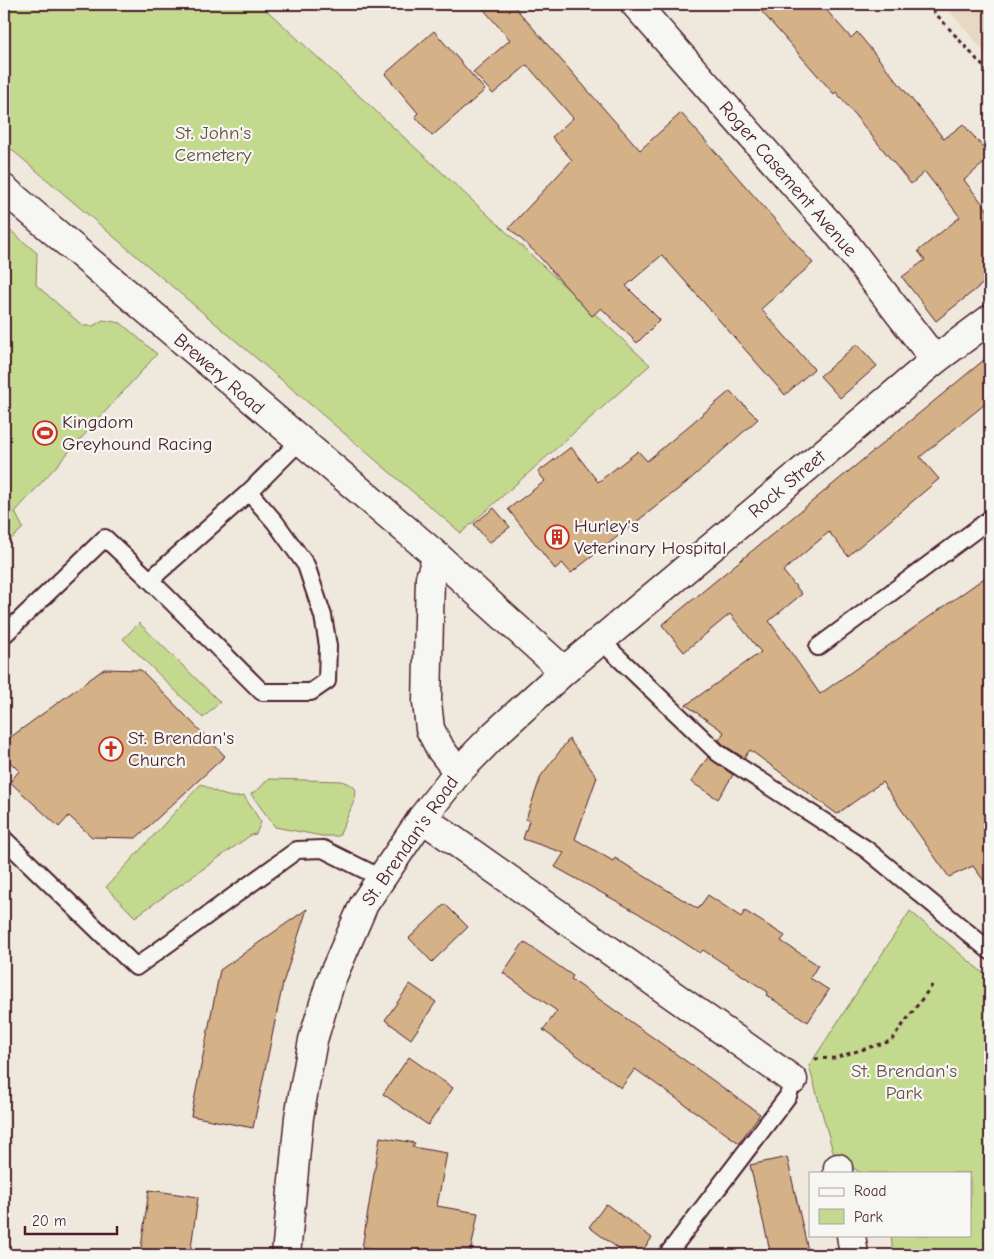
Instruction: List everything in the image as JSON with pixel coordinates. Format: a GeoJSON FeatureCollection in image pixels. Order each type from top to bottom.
{"type":"FeatureCollection","features":[{"type":"Feature","properties":{"kind":"street","name":"Roger Casement Avenue"},"geometry":{"type":"LineString","coordinates":[[635,4],[838,234],[935,360]]}},
{"type":"Feature","properties":{"kind":"street","name":"Brewery Road"},"geometry":{"type":"LineString","coordinates":[[4,189],[299,442],[436,556],[564,671]]}},
{"type":"Feature","properties":{"kind":"street","name":"Rock Street"},"geometry":{"type":"LineString","coordinates":[[564,671],[935,360],[990,319]]}},
{"type":"Feature","properties":{"kind":"street"},"geometry":{"type":"LineString","coordinates":[[436,556],[430,578],[427,702],[430,729],[441,750],[458,772]]}},
{"type":"Feature","properties":{"kind":"street","name":"St. Brendan's Road"},"geometry":{"type":"LineString","coordinates":[[286,1255],[299,1117],[313,1040],[331,980],[351,930],[380,878],[422,818],[458,772],[495,734],[564,671]]}},
{"type":"Feature","properties":{"kind":"street"},"geometry":{"type":"LineString","coordinates":[[422,818],[788,1076]]}},
{"type":"Feature","properties":{"kind":"street"},"geometry":{"type":"LineString","coordinates":[[850,1236],[854,1255]]}},
{"type":"Feature","properties":{"kind":"lane"},"geometry":{"type":"LineString","coordinates":[[150,580],[249,492],[299,442]]}},
{"type":"Feature","properties":{"kind":"lane"},"geometry":{"type":"LineString","coordinates":[[4,635],[105,538],[150,580],[262,692],[311,692],[327,681],[328,646],[323,616],[306,565],[275,522],[249,492]]}},
{"type":"Feature","properties":{"kind":"lane"},"geometry":{"type":"LineString","coordinates":[[818,647],[990,520]]}},
{"type":"Feature","properties":{"kind":"lane"},"geometry":{"type":"LineString","coordinates":[[601,641],[718,753],[866,849],[990,951]]}},
{"type":"Feature","properties":{"kind":"lane"},"geometry":{"type":"LineString","coordinates":[[4,839],[136,967],[297,850],[323,849],[380,878]]}},
{"type":"Feature","properties":{"kind":"lane"},"geometry":{"type":"LineString","coordinates":[[667,1255],[788,1096],[788,1076]]}},
{"type":"Feature","properties":{"kind":"path"},"geometry":{"type":"LineString","coordinates":[[927,4],[990,74]]}},
{"type":"Feature","properties":{"kind":"path"},"geometry":{"type":"LineString","coordinates":[[788,1076],[800,1060],[834,1058],[891,1041],[933,984]]}},
{"type":"Feature","properties":{"kind":"shaded area"},"geometry":{"type":"Polygon","coordinates":[[[943,4],[990,4],[990,58],[943,4]]]}},
{"type":"Feature","properties":{"kind":"green space","name":"St. John's Cemetery"},"geometry":{"type":"Polygon","coordinates":[[[4,4],[260,4],[650,365],[461,533],[4,143],[4,4]]]}},
{"type":"Feature","properties":{"kind":"green space","name":"Kingdom Greyhound Racing"},"geometry":{"type":"Polygon","coordinates":[[[4,225],[37,253],[36,285],[83,326],[93,326],[103,320],[121,323],[157,354],[15,512],[23,528],[4,546],[4,225]]]}},
{"type":"Feature","properties":{"kind":"green space"},"geometry":{"type":"Polygon","coordinates":[[[139,623],[220,702],[203,718],[123,639],[139,623]]]}},
{"type":"Feature","properties":{"kind":"green space"},"geometry":{"type":"Polygon","coordinates":[[[268,779],[342,781],[353,786],[356,790],[355,799],[339,836],[322,836],[275,827],[251,794],[268,779]]]}},
{"type":"Feature","properties":{"kind":"green space"},"geometry":{"type":"Polygon","coordinates":[[[201,784],[227,796],[244,796],[261,822],[256,834],[251,835],[135,917],[106,887],[201,784]]]}},
{"type":"Feature","properties":{"kind":"green space","name":"St. Brendan's Park"},"geometry":{"type":"Polygon","coordinates":[[[910,911],[990,979],[990,1255],[893,1255],[891,1236],[972,1236],[972,1172],[860,1172],[834,1155],[809,1066],[910,911]]]}},
{"type":"Feature","properties":{"kind":"building"},"geometry":{"type":"Polygon","coordinates":[[[479,4],[512,4],[640,150],[681,113],[813,263],[761,309],[814,369],[785,395],[662,255],[626,286],[660,320],[637,343],[601,308],[592,316],[535,252],[509,228],[572,160],[552,137],[573,118],[527,65],[493,94],[473,72],[510,40],[479,4]]]}},
{"type":"Feature","properties":{"kind":"building"},"geometry":{"type":"Polygon","coordinates":[[[755,4],[821,4],[851,38],[857,32],[944,139],[963,124],[990,155],[990,158],[964,180],[990,213],[990,278],[936,321],[902,277],[925,260],[918,251],[960,217],[925,172],[911,184],[836,92],[834,94],[755,4]]]}},
{"type":"Feature","properties":{"kind":"building"},"geometry":{"type":"Polygon","coordinates":[[[434,31],[485,90],[432,136],[415,116],[418,113],[385,74],[434,31]]]}},
{"type":"Feature","properties":{"kind":"building"},"geometry":{"type":"Polygon","coordinates":[[[857,344],[877,366],[840,398],[820,376],[857,344]]]}},
{"type":"Feature","properties":{"kind":"building"},"geometry":{"type":"Polygon","coordinates":[[[990,355],[990,400],[920,457],[939,479],[848,556],[829,532],[783,571],[802,594],[769,621],[820,694],[990,574],[990,889],[973,866],[949,877],[882,782],[837,814],[750,750],[744,758],[724,745],[719,740],[724,732],[686,705],[761,652],[730,614],[684,652],[662,625],[990,355]]]}},
{"type":"Feature","properties":{"kind":"building"},"geometry":{"type":"Polygon","coordinates":[[[730,391],[758,419],[686,483],[571,573],[562,563],[555,569],[508,509],[545,481],[538,472],[571,447],[598,482],[638,451],[647,461],[730,391]]]}},
{"type":"Feature","properties":{"kind":"building"},"geometry":{"type":"Polygon","coordinates":[[[494,508],[510,527],[489,543],[474,524],[494,508]]]}},
{"type":"Feature","properties":{"kind":"building","name":"St. Brendan's Church"},"geometry":{"type":"Polygon","coordinates":[[[104,669],[141,670],[225,756],[136,838],[92,837],[69,816],[59,827],[10,782],[19,771],[4,756],[4,742],[104,669]]]}},
{"type":"Feature","properties":{"kind":"building"},"geometry":{"type":"Polygon","coordinates":[[[569,739],[597,777],[575,839],[613,861],[615,858],[698,909],[708,895],[741,917],[745,911],[785,936],[781,941],[818,965],[810,978],[829,990],[808,1022],[766,995],[768,992],[703,950],[700,953],[638,913],[555,867],[564,853],[523,839],[529,821],[526,819],[541,776],[569,739]]]}},
{"type":"Feature","properties":{"kind":"building"},"geometry":{"type":"Polygon","coordinates":[[[708,757],[733,775],[718,799],[691,782],[708,757]]]}},
{"type":"Feature","properties":{"kind":"building"},"geometry":{"type":"Polygon","coordinates":[[[445,904],[468,927],[432,962],[409,938],[445,904]]]}},
{"type":"Feature","properties":{"kind":"building"},"geometry":{"type":"Polygon","coordinates":[[[307,909],[283,983],[253,1128],[191,1116],[220,970],[307,909]]]}},
{"type":"Feature","properties":{"kind":"building"},"geometry":{"type":"Polygon","coordinates":[[[524,942],[573,976],[571,979],[760,1114],[739,1143],[635,1069],[621,1088],[543,1030],[557,1011],[503,973],[524,942]]]}},
{"type":"Feature","properties":{"kind":"building"},"geometry":{"type":"Polygon","coordinates":[[[410,984],[436,1002],[411,1039],[385,1020],[410,984]]]}},
{"type":"Feature","properties":{"kind":"building"},"geometry":{"type":"Polygon","coordinates":[[[409,1057],[453,1088],[428,1125],[383,1094],[409,1057]]]}},
{"type":"Feature","properties":{"kind":"building"},"geometry":{"type":"Polygon","coordinates":[[[380,1137],[415,1143],[412,1147],[447,1153],[437,1206],[478,1213],[470,1255],[406,1255],[362,1248],[380,1137]]]}},
{"type":"Feature","properties":{"kind":"building"},"geometry":{"type":"Polygon","coordinates":[[[787,1157],[809,1255],[771,1255],[750,1165],[787,1157]]]}},
{"type":"Feature","properties":{"kind":"building"},"geometry":{"type":"Polygon","coordinates":[[[149,1190],[198,1197],[190,1255],[140,1255],[149,1190]]]}},
{"type":"Feature","properties":{"kind":"building"},"geometry":{"type":"Polygon","coordinates":[[[606,1204],[652,1238],[639,1255],[627,1255],[589,1227],[606,1204]]]}},
{"type":"Feature","properties":{"kind":"place","name":"Kingdom Greyhound Racing"},"geometry":{"type":"Point","coordinates":[45,433]}},
{"type":"Feature","properties":{"kind":"place","name":"Hurley's Veterinary Hospital"},"geometry":{"type":"Point","coordinates":[557,537]}},
{"type":"Feature","properties":{"kind":"place","name":"St. Brendan's Church"},"geometry":{"type":"Point","coordinates":[111,749]}}]}
